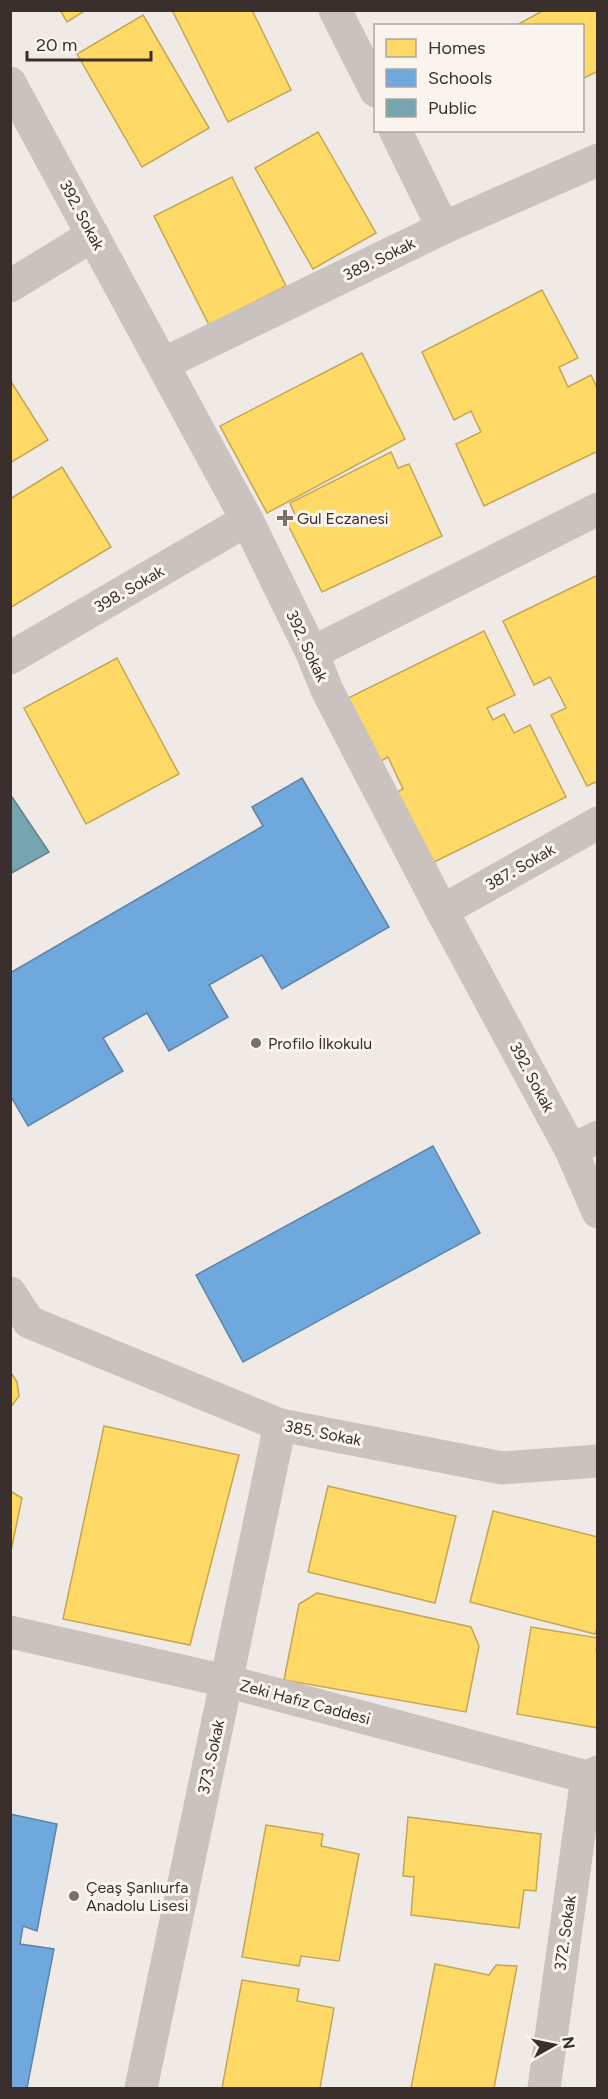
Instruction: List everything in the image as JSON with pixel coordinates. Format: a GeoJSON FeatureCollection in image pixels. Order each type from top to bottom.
{"type":"FeatureCollection","features":[{"type":"Feature","properties":{"kind":"street"},"geometry":{"type":"LineString","coordinates":[[335,10],[374,89]]}},
{"type":"Feature","properties":{"kind":"street","name":"392. Sokak"},"geometry":{"type":"LineString","coordinates":[[10,83],[247,520],[312,653],[327,690],[442,911],[584,1144],[597,1212]]}},
{"type":"Feature","properties":{"kind":"street"},"geometry":{"type":"LineString","coordinates":[[396,132],[444,228]]}},
{"type":"Feature","properties":{"kind":"street","name":"389. Sokak"},"geometry":{"type":"LineString","coordinates":[[163,364],[444,228],[597,160]]}},
{"type":"Feature","properties":{"kind":"street"},"geometry":{"type":"LineString","coordinates":[[10,286],[93,235]]}},
{"type":"Feature","properties":{"kind":"street"},"geometry":{"type":"LineString","coordinates":[[312,653],[597,509]]}},
{"type":"Feature","properties":{"kind":"street","name":"398. Sokak"},"geometry":{"type":"LineString","coordinates":[[10,658],[247,520]]}},
{"type":"Feature","properties":{"kind":"street","name":"387. Sokak"},"geometry":{"type":"LineString","coordinates":[[442,911],[597,823]]}},
{"type":"Feature","properties":{"kind":"street","name":"385. Sokak"},"geometry":{"type":"LineString","coordinates":[[10,1293],[29,1322],[280,1425],[502,1468],[597,1461]]}},
{"type":"Feature","properties":{"kind":"street","name":"373. Sokak"},"geometry":{"type":"LineString","coordinates":[[141,2088],[280,1425]]}},
{"type":"Feature","properties":{"kind":"street","name":"Zeki Hafız Caddesi"},"geometry":{"type":"LineString","coordinates":[[10,1632],[226,1681],[592,1774]]}},
{"type":"Feature","properties":{"kind":"street","name":"372. Sokak"},"geometry":{"type":"LineString","coordinates":[[544,2088],[592,1774]]}},
{"type":"Feature","properties":{"kind":"building: Homes"},"geometry":{"type":"Polygon","coordinates":[[[60,10],[86,10],[67,22],[60,10]]]}},
{"type":"Feature","properties":{"kind":"building: Homes"},"geometry":{"type":"Polygon","coordinates":[[[172,10],[252,10],[291,90],[228,122],[172,10]]]}},
{"type":"Feature","properties":{"kind":"building: Homes"},"geometry":{"type":"Polygon","coordinates":[[[544,10],[598,10],[598,71],[584,78],[584,24],[519,24],[544,10]]]}},
{"type":"Feature","properties":{"kind":"building: Homes"},"geometry":{"type":"Polygon","coordinates":[[[143,15],[209,128],[142,167],[77,54],[143,15]]]}},
{"type":"Feature","properties":{"kind":"building: Homes"},"geometry":{"type":"Polygon","coordinates":[[[318,132],[376,233],[313,269],[255,168],[318,132]]]}},
{"type":"Feature","properties":{"kind":"building: Homes"},"geometry":{"type":"Polygon","coordinates":[[[232,177],[286,286],[209,325],[154,216],[232,177]]]}},
{"type":"Feature","properties":{"kind":"building: Homes"},"geometry":{"type":"Polygon","coordinates":[[[542,290],[578,358],[559,367],[568,387],[591,375],[598,390],[598,451],[484,506],[456,444],[481,432],[471,411],[454,420],[422,352],[542,290]]]}},
{"type":"Feature","properties":{"kind":"building: Homes"},"geometry":{"type":"Polygon","coordinates":[[[362,353],[405,439],[267,513],[220,426],[362,353]]]}},
{"type":"Feature","properties":{"kind":"building: Homes"},"geometry":{"type":"Polygon","coordinates":[[[10,380],[48,440],[10,463],[10,380]]]}},
{"type":"Feature","properties":{"kind":"building: Homes"},"geometry":{"type":"Polygon","coordinates":[[[391,452],[398,468],[409,464],[442,536],[322,592],[287,523],[296,517],[290,503],[391,452]]]}},
{"type":"Feature","properties":{"kind":"building: Homes"},"geometry":{"type":"Polygon","coordinates":[[[62,467],[111,547],[10,608],[10,499],[62,467]]]}},
{"type":"Feature","properties":{"kind":"building: Homes"},"geometry":{"type":"Polygon","coordinates":[[[598,575],[598,781],[587,786],[551,715],[566,708],[550,677],[534,685],[503,621],[598,575]]]}},
{"type":"Feature","properties":{"kind":"building: Homes"},"geometry":{"type":"Polygon","coordinates":[[[484,631],[515,695],[487,708],[493,720],[504,714],[514,733],[530,725],[566,797],[424,867],[389,796],[403,789],[388,757],[372,766],[340,702],[484,631]]]}},
{"type":"Feature","properties":{"kind":"building: Homes"},"geometry":{"type":"Polygon","coordinates":[[[117,658],[179,774],[86,824],[24,708],[117,658]]]}},
{"type":"Feature","properties":{"kind":"building: Homes"},"geometry":{"type":"Polygon","coordinates":[[[10,1371],[17,1382],[19,1396],[10,1408],[10,1371]]]}},
{"type":"Feature","properties":{"kind":"building: Homes"},"geometry":{"type":"Polygon","coordinates":[[[104,1426],[239,1455],[190,1645],[63,1619],[104,1426]]]}},
{"type":"Feature","properties":{"kind":"building: Homes"},"geometry":{"type":"Polygon","coordinates":[[[328,1486],[456,1516],[435,1603],[308,1572],[328,1486]]]}},
{"type":"Feature","properties":{"kind":"building: Homes"},"geometry":{"type":"Polygon","coordinates":[[[10,1491],[22,1498],[10,1556],[10,1491]]]}},
{"type":"Feature","properties":{"kind":"building: Homes"},"geometry":{"type":"Polygon","coordinates":[[[493,1511],[598,1537],[598,1625],[595,1634],[470,1602],[493,1511]]]}},
{"type":"Feature","properties":{"kind":"building: Homes"},"geometry":{"type":"Polygon","coordinates":[[[317,1593],[471,1627],[479,1646],[466,1712],[284,1680],[299,1604],[317,1593]]]}},
{"type":"Feature","properties":{"kind":"building: Homes"},"geometry":{"type":"Polygon","coordinates":[[[531,1627],[598,1638],[596,1650],[598,1651],[598,1728],[517,1714],[531,1627]]]}},
{"type":"Feature","properties":{"kind":"building: Homes"},"geometry":{"type":"Polygon","coordinates":[[[408,1817],[541,1834],[536,1891],[524,1890],[519,1928],[411,1915],[414,1877],[403,1876],[408,1817]]]}},
{"type":"Feature","properties":{"kind":"building: Homes"},"geometry":{"type":"Polygon","coordinates":[[[266,1825],[323,1834],[321,1846],[359,1854],[339,1961],[301,1956],[299,1966],[242,1957],[266,1825]]]}},
{"type":"Feature","properties":{"kind":"building: Homes"},"geometry":{"type":"Polygon","coordinates":[[[435,1964],[489,1975],[496,1965],[517,1966],[494,2088],[411,2088],[435,1964]]]}},
{"type":"Feature","properties":{"kind":"building: Homes"},"geometry":{"type":"Polygon","coordinates":[[[242,1980],[299,1989],[297,2001],[334,2008],[320,2088],[222,2088],[242,1980]]]}},
{"type":"Feature","properties":{"kind":"building: Schools"},"geometry":{"type":"Polygon","coordinates":[[[302,778],[389,927],[282,989],[262,955],[209,985],[228,1017],[169,1051],[147,1013],[103,1038],[123,1071],[28,1126],[10,1095],[10,973],[263,826],[252,807],[302,778]]]}},
{"type":"Feature","properties":{"kind":"building: Schools"},"geometry":{"type":"Polygon","coordinates":[[[433,1146],[480,1233],[243,1362],[196,1275],[433,1146]]]}},
{"type":"Feature","properties":{"kind":"building: Schools"},"geometry":{"type":"Polygon","coordinates":[[[10,1814],[57,1824],[37,1931],[23,1926],[20,1944],[54,1949],[27,2088],[10,2088],[10,1814]]]}},
{"type":"Feature","properties":{"kind":"building: Public"},"geometry":{"type":"Polygon","coordinates":[[[10,794],[49,852],[10,874],[10,794]]]}},
{"type":"Feature","properties":{"kind":"place","name":"Gul Eczanesi"},"geometry":{"type":"Point","coordinates":[285,518]}},
{"type":"Feature","properties":{"kind":"place","name":"Profilo İlkokulu"},"geometry":{"type":"Point","coordinates":[256,1043]}},
{"type":"Feature","properties":{"kind":"place","name":"Çeaş Şanlıurfa Anadolu Lisesi"},"geometry":{"type":"Point","coordinates":[74,1896]}}]}
